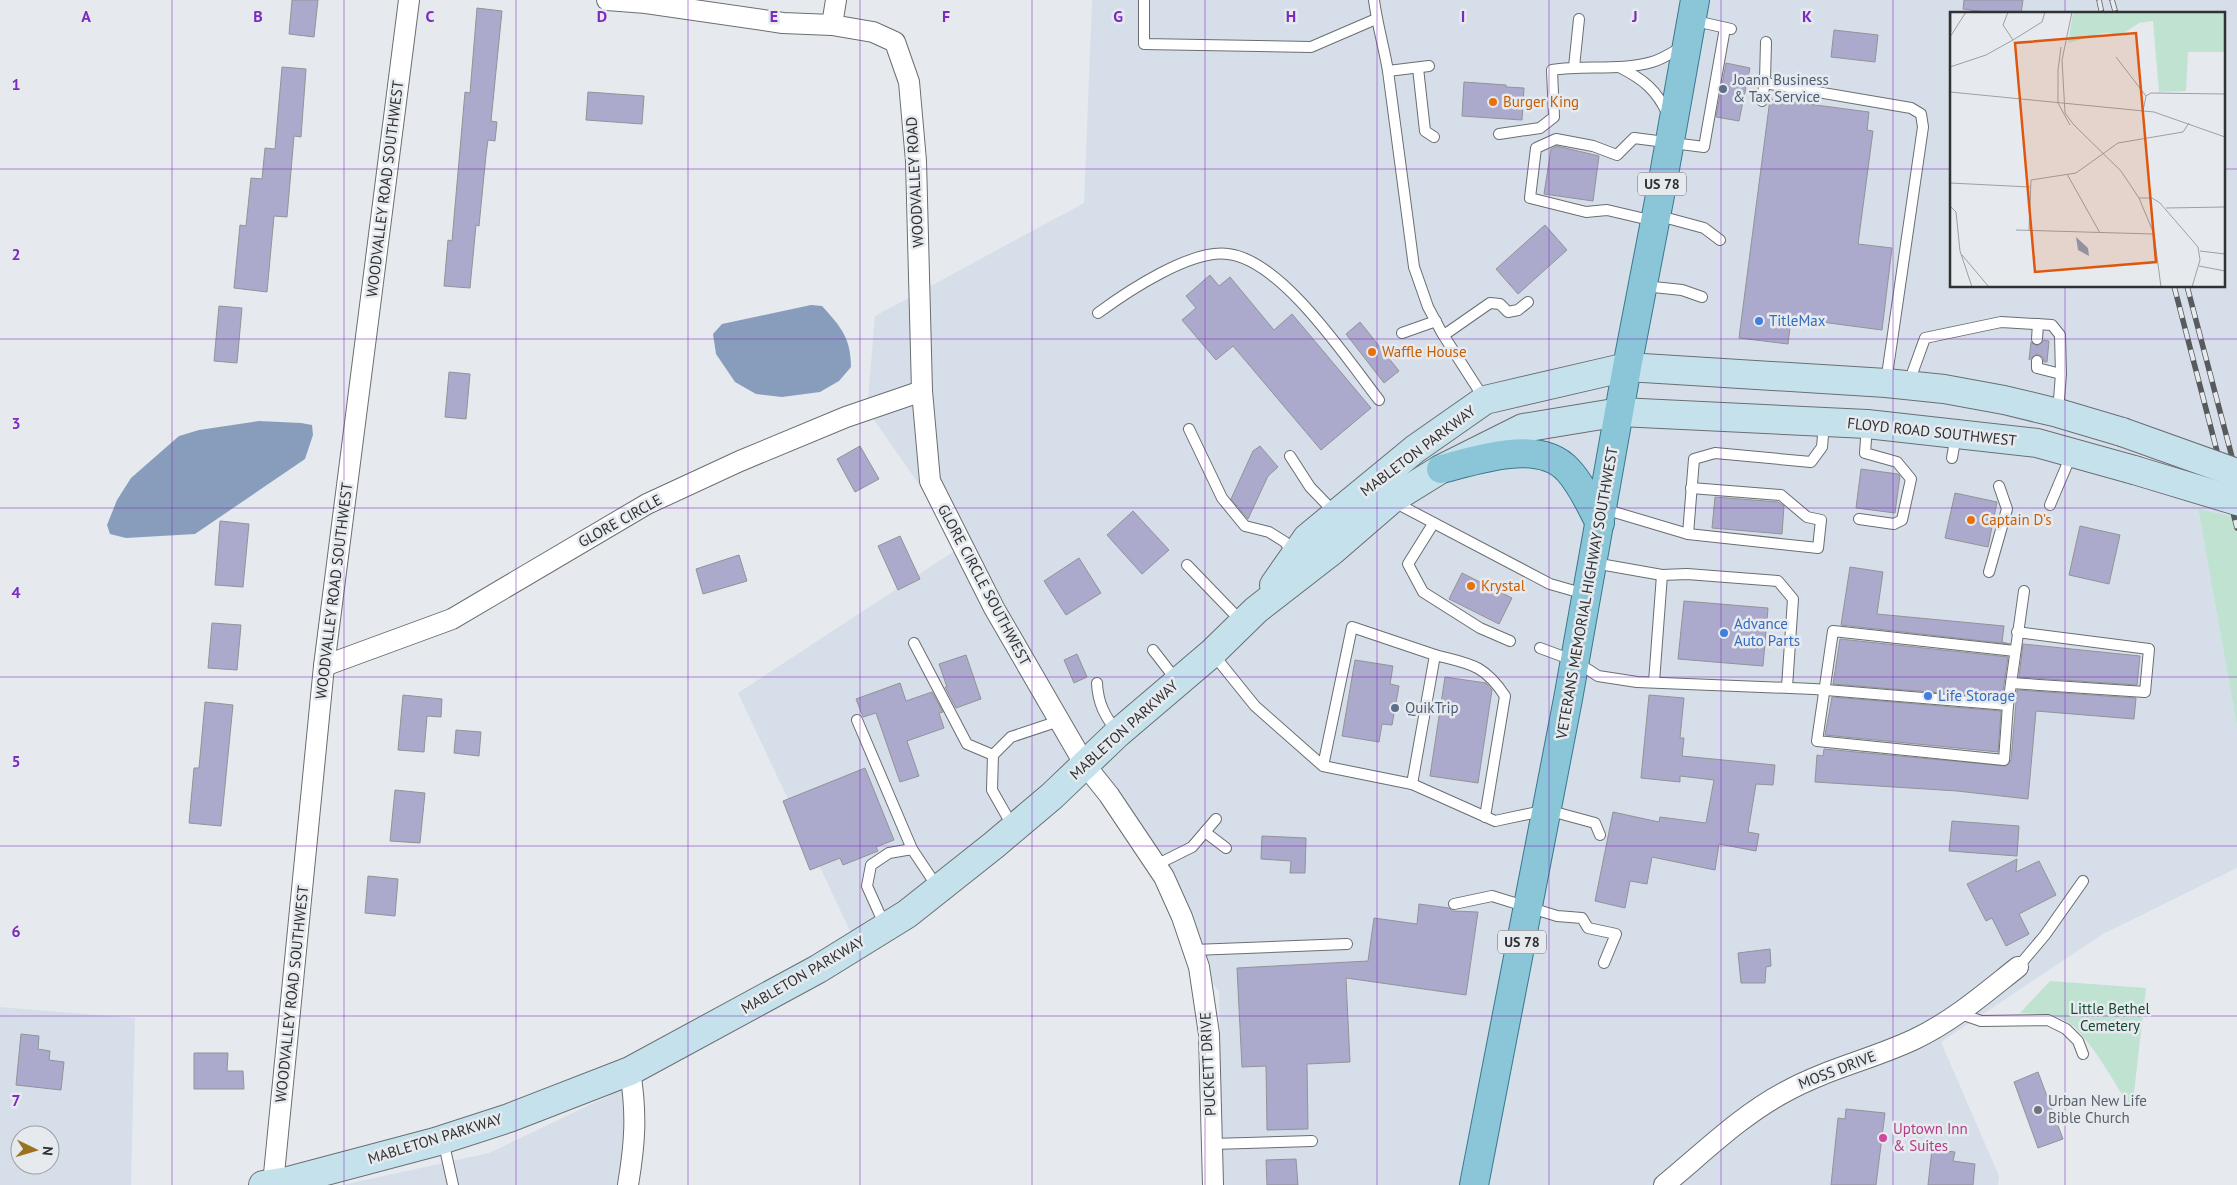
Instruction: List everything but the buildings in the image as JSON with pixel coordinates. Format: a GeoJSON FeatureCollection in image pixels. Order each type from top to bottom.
{"type":"FeatureCollection","features":[{"type":"Feature","properties":{"kind":"main road","name":"VETERANS MEMORIAL HIGHWAY SOUTHWEST"},"geometry":{"type":"LineString","coordinates":[[1477,1185],[1593,563],[1620,412],[1626,367],[1656,218],[1691,21]]}},
{"type":"Feature","properties":{"kind":"main road"},"geometry":{"type":"LineString","coordinates":[[1626,367],[1897,384],[1953,390],[2058,413],[2122,432],[2237,473]]}},
{"type":"Feature","properties":{"kind":"main road","name":"MABLETON PARKWAY"},"geometry":{"type":"LineString","coordinates":[[268,1184],[443,1139],[509,1118],[630,1071],[818,969],[907,914],[1014,828],[1085,766],[1118,733],[1212,654],[1249,616],[1307,538],[1414,449],[1485,400],[1626,367]]}},
{"type":"Feature","properties":{"kind":"main road","name":"MABLETON PARKWAY"},"geometry":{"type":"LineString","coordinates":[[1249,616],[1332,551],[1391,500],[1441,469],[1523,428],[1620,412]]}},
{"type":"Feature","properties":{"kind":"main road","name":"FLOYD ROAD SOUTHWEST"},"geometry":{"type":"LineString","coordinates":[[1620,412],[1867,424],[1954,446],[2036,443],[2237,501]]}},
{"type":"Feature","properties":{"kind":"main road"},"geometry":{"type":"LineString","coordinates":[[1441,469],[1510,452],[1552,458],[1568,470],[1601,516]]}},
{"type":"Feature","properties":{"kind":"street","name":"WOODVALLEY ROAD SOUTHWEST"},"geometry":{"type":"LineString","coordinates":[[268,1184],[324,666],[410,0]]}},
{"type":"Feature","properties":{"kind":"street"},"geometry":{"type":"LineString","coordinates":[[607,0],[646,3],[783,22],[832,25],[836,0]]}},
{"type":"Feature","properties":{"kind":"street","name":"WOODVALLEY ROAD"},"geometry":{"type":"LineString","coordinates":[[832,25],[872,32],[896,42],[909,82],[916,160],[922,392]]}},
{"type":"Feature","properties":{"kind":"street","name":"GLORE CIRCLE"},"geometry":{"type":"LineString","coordinates":[[324,666],[452,618],[647,504],[740,461],[846,418],[922,392]]}},
{"type":"Feature","properties":{"kind":"street","name":"GLORE CIRCLE SOUTHWEST"},"geometry":{"type":"LineString","coordinates":[[922,392],[930,481],[994,608],[1085,766]]}},
{"type":"Feature","properties":{"kind":"street","name":"PUCKETT DRIVE"},"geometry":{"type":"LineString","coordinates":[[1085,766],[1110,795],[1164,877],[1182,917],[1199,967],[1209,1034],[1213,1185]]}},
{"type":"Feature","properties":{"kind":"street","name":"MOSS DRIVE"},"geometry":{"type":"LineString","coordinates":[[1664,1185],[1741,1120],[1782,1093],[1807,1080],[1894,1049],[1918,1038],[1958,1013],[2018,967]]}},
{"type":"Feature","properties":{"kind":"street"},"geometry":{"type":"LineString","coordinates":[[628,1185],[635,1144],[636,1104],[630,1071]]}},
{"type":"Feature","properties":{"kind":"lane"},"geometry":{"type":"LineString","coordinates":[[1144,0],[1144,44],[1311,47],[1376,19]]}},
{"type":"Feature","properties":{"kind":"lane"},"geometry":{"type":"LineString","coordinates":[[1374,0],[1376,19],[1384,45],[1414,267],[1428,307],[1485,400]]}},
{"type":"Feature","properties":{"kind":"lane"},"geometry":{"type":"LineString","coordinates":[[1574,67],[1579,19]]}},
{"type":"Feature","properties":{"kind":"lane"},"geometry":{"type":"LineString","coordinates":[[1499,134],[1540,128],[1554,117],[1552,70],[1574,67],[1619,67],[1653,62],[1691,21],[1729,28],[1704,147],[1671,133],[1634,138],[1617,155],[1593,146],[1556,139],[1536,148],[1530,198],[1586,212],[1607,210],[1704,228],[1720,240]]}},
{"type":"Feature","properties":{"kind":"lane"},"geometry":{"type":"LineString","coordinates":[[1762,101],[1765,83],[1766,42]]}},
{"type":"Feature","properties":{"kind":"lane"},"geometry":{"type":"LineString","coordinates":[[1388,72],[1423,67],[1426,130],[1434,137]]}},
{"type":"Feature","properties":{"kind":"lane"},"geometry":{"type":"LineString","coordinates":[[1619,67],[1638,76],[1660,98],[1671,133]]}},
{"type":"Feature","properties":{"kind":"lane"},"geometry":{"type":"LineString","coordinates":[[1765,83],[1911,108],[1921,114],[1923,128],[1897,384]]}},
{"type":"Feature","properties":{"kind":"lane"},"geometry":{"type":"LineString","coordinates":[[1098,313],[1126,293],[1195,257],[1228,254],[1252,261],[1297,297],[1379,400]]}},
{"type":"Feature","properties":{"kind":"lane"},"geometry":{"type":"LineString","coordinates":[[1643,286],[1682,290],[1702,297]]}},
{"type":"Feature","properties":{"kind":"lane"},"geometry":{"type":"LineString","coordinates":[[1444,335],[1490,303],[1500,304],[1508,312],[1518,310],[1528,302]]}},
{"type":"Feature","properties":{"kind":"lane"},"geometry":{"type":"LineString","coordinates":[[1402,333],[1436,321]]}},
{"type":"Feature","properties":{"kind":"lane"},"geometry":{"type":"LineString","coordinates":[[1897,384],[1925,338],[2001,322],[2052,325],[2060,335],[2061,374],[2058,413]]}},
{"type":"Feature","properties":{"kind":"lane"},"geometry":{"type":"LineString","coordinates":[[2037,339],[2038,324]]}},
{"type":"Feature","properties":{"kind":"lane"},"geometry":{"type":"LineString","coordinates":[[2037,361],[2037,368],[2061,374]]}},
{"type":"Feature","properties":{"kind":"lane"},"geometry":{"type":"LineString","coordinates":[[1688,534],[1694,459],[1715,453],[1811,462],[1822,447],[1824,422]]}},
{"type":"Feature","properties":{"kind":"lane"},"geometry":{"type":"LineString","coordinates":[[1859,519],[1894,524],[1902,520],[1911,479],[1897,462],[1865,453],[1867,424]]}},
{"type":"Feature","properties":{"kind":"lane"},"geometry":{"type":"LineString","coordinates":[[1189,429],[1222,498],[1245,526],[1269,532],[1285,542],[1294,557]]}},
{"type":"Feature","properties":{"kind":"lane"},"geometry":{"type":"LineString","coordinates":[[2050,505],[2072,452]]}},
{"type":"Feature","properties":{"kind":"lane"},"geometry":{"type":"LineString","coordinates":[[1290,456],[1310,487],[1336,514]]}},
{"type":"Feature","properties":{"kind":"lane"},"geometry":{"type":"LineString","coordinates":[[1989,572],[2007,509],[1999,486]]}},
{"type":"Feature","properties":{"kind":"lane"},"geometry":{"type":"LineString","coordinates":[[1601,516],[1688,534],[1818,548],[1821,520],[1807,517],[1781,496],[1691,488]]}},
{"type":"Feature","properties":{"kind":"lane"},"geometry":{"type":"LineString","coordinates":[[1391,500],[1433,524],[1550,584],[1587,594]]}},
{"type":"Feature","properties":{"kind":"lane"},"geometry":{"type":"LineString","coordinates":[[1433,524],[1408,564],[1424,592],[1480,628],[1510,641]]}},
{"type":"Feature","properties":{"kind":"lane"},"geometry":{"type":"LineString","coordinates":[[1593,563],[1662,575],[1687,574],[1778,581],[1793,598],[1787,687]]}},
{"type":"Feature","properties":{"kind":"lane"},"geometry":{"type":"LineString","coordinates":[[1187,565],[1249,616]]}},
{"type":"Feature","properties":{"kind":"lane"},"geometry":{"type":"LineString","coordinates":[[1654,682],[1662,575]]}},
{"type":"Feature","properties":{"kind":"lane"},"geometry":{"type":"LineString","coordinates":[[2015,651],[1833,631],[1817,741],[2004,760],[2008,706],[2024,591]]}},
{"type":"Feature","properties":{"kind":"lane"},"geometry":{"type":"LineString","coordinates":[[1323,766],[1352,627],[1435,655],[1475,665],[1495,681],[1505,696],[1485,817]]}},
{"type":"Feature","properties":{"kind":"lane"},"geometry":{"type":"LineString","coordinates":[[2011,682],[2145,692],[2150,649],[2017,632]]}},
{"type":"Feature","properties":{"kind":"lane"},"geometry":{"type":"LineString","coordinates":[[914,643],[967,744],[993,755]]}},
{"type":"Feature","properties":{"kind":"lane"},"geometry":{"type":"LineString","coordinates":[[1540,648],[1574,661],[1598,676],[1654,682],[1787,687],[2008,706]]}},
{"type":"Feature","properties":{"kind":"lane"},"geometry":{"type":"LineString","coordinates":[[1153,650],[1177,682]]}},
{"type":"Feature","properties":{"kind":"lane"},"geometry":{"type":"LineString","coordinates":[[1212,654],[1255,706],[1323,766],[1412,784],[1495,821],[1547,810],[1595,823],[1600,835]]}},
{"type":"Feature","properties":{"kind":"lane"},"geometry":{"type":"LineString","coordinates":[[1412,784],[1435,655]]}},
{"type":"Feature","properties":{"kind":"lane"},"geometry":{"type":"LineString","coordinates":[[1097,684],[1098,700],[1104,714],[1118,733]]}},
{"type":"Feature","properties":{"kind":"lane"},"geometry":{"type":"LineString","coordinates":[[857,720],[912,849],[939,889]]}},
{"type":"Feature","properties":{"kind":"lane"},"geometry":{"type":"LineString","coordinates":[[1014,828],[992,790],[993,755],[1011,737],[1059,722]]}},
{"type":"Feature","properties":{"kind":"lane"},"geometry":{"type":"LineString","coordinates":[[1156,865],[1192,847],[1216,819]]}},
{"type":"Feature","properties":{"kind":"lane"},"geometry":{"type":"LineString","coordinates":[[1205,832],[1226,848]]}},
{"type":"Feature","properties":{"kind":"lane"},"geometry":{"type":"LineString","coordinates":[[885,927],[867,886],[871,865],[889,853],[912,849]]}},
{"type":"Feature","properties":{"kind":"lane"},"geometry":{"type":"LineString","coordinates":[[2018,967],[2045,935],[2083,881]]}},
{"type":"Feature","properties":{"kind":"lane"},"geometry":{"type":"LineString","coordinates":[[1454,904],[1492,896],[1557,916],[1582,918],[1588,928],[1616,934],[1604,963]]}},
{"type":"Feature","properties":{"kind":"lane"},"geometry":{"type":"LineString","coordinates":[[1193,950],[1347,944]]}},
{"type":"Feature","properties":{"kind":"lane"},"geometry":{"type":"LineString","coordinates":[[1958,1013],[1981,1021],[2048,1020],[2066,1029],[2078,1041],[2083,1054]]}},
{"type":"Feature","properties":{"kind":"lane"},"geometry":{"type":"LineString","coordinates":[[443,1139],[453,1185]]}},
{"type":"Feature","properties":{"kind":"lane"},"geometry":{"type":"LineString","coordinates":[[1212,1144],[1312,1141]]}},
{"type":"Feature","properties":{"kind":"shaded area"},"geometry":{"type":"Polygon","coordinates":[[[1092,0],[2237,0],[2237,518],[2198,510],[2237,726],[2237,868],[2103,934],[1941,1042],[1999,1176],[1998,1185],[1222,1185],[1219,991],[1197,965],[1097,757],[858,948],[738,693],[962,546],[867,410],[875,316],[1084,203],[1092,0]]]}},
{"type":"Feature","properties":{"kind":"shaded area"},"geometry":{"type":"Polygon","coordinates":[[[0,1007],[135,1018],[131,1185],[0,1185],[0,1007]]]}},
{"type":"Feature","properties":{"kind":"shaded area"},"geometry":{"type":"Polygon","coordinates":[[[635,1083],[617,1185],[342,1185],[489,1153],[635,1083]]]}},
{"type":"Feature","properties":{"kind":"green space"},"geometry":{"type":"Polygon","coordinates":[[[2198,509],[2237,518],[2237,726],[2198,509]]]}},
{"type":"Feature","properties":{"kind":"green space","name":"Little Bethel Cemetery"},"geometry":{"type":"Polygon","coordinates":[[[2050,981],[2146,988],[2132,1110],[2102,1062],[2075,1027],[2061,1018],[2044,1014],[2020,1013],[2050,981]]]}},
{"type":"Feature","properties":{"kind":"water"},"geometry":{"type":"Polygon","coordinates":[[[811,305],[822,306],[835,320],[847,340],[851,367],[839,381],[820,392],[782,397],[756,394],[735,382],[716,354],[713,334],[722,324],[811,305]]]}},
{"type":"Feature","properties":{"kind":"water"},"geometry":{"type":"Polygon","coordinates":[[[259,421],[312,425],[313,435],[305,459],[195,534],[126,538],[110,534],[107,525],[117,500],[131,478],[179,436],[199,430],[259,421]]]}},
{"type":"Feature","properties":{"kind":"railway"},"geometry":{"type":"LineString","coordinates":[[2099,0],[2102,12]]}},
{"type":"Feature","properties":{"kind":"railway"},"geometry":{"type":"LineString","coordinates":[[2112,0],[2115,12]]}},
{"type":"Feature","properties":{"kind":"railway"},"geometry":{"type":"LineString","coordinates":[[2175,288],[2237,528]]}},
{"type":"Feature","properties":{"kind":"railway"},"geometry":{"type":"LineString","coordinates":[[2188,288],[2237,476]]}},
{"type":"Feature","properties":{"kind":"place","name":"Joann Business & Tax Service"},"geometry":{"type":"Point","coordinates":[1723,89]}},
{"type":"Feature","properties":{"kind":"place","name":"Burger King"},"geometry":{"type":"Point","coordinates":[1493,102]}},
{"type":"Feature","properties":{"kind":"place","name":"TitleMax"},"geometry":{"type":"Point","coordinates":[1759,321]}},
{"type":"Feature","properties":{"kind":"place","name":"Waffle House"},"geometry":{"type":"Point","coordinates":[1372,352]}},
{"type":"Feature","properties":{"kind":"place","name":"Captain D's"},"geometry":{"type":"Point","coordinates":[1971,520]}},
{"type":"Feature","properties":{"kind":"place","name":"Krystal"},"geometry":{"type":"Point","coordinates":[1471,586]}},
{"type":"Feature","properties":{"kind":"place","name":"Advance Auto Parts"},"geometry":{"type":"Point","coordinates":[1724,633]}},
{"type":"Feature","properties":{"kind":"place","name":"Life Storage"},"geometry":{"type":"Point","coordinates":[1928,696]}},
{"type":"Feature","properties":{"kind":"place","name":"QuikTrip"},"geometry":{"type":"Point","coordinates":[1395,708]}},
{"type":"Feature","properties":{"kind":"place","name":"Urban New Life Bible Church"},"geometry":{"type":"Point","coordinates":[2038,1110]}},
{"type":"Feature","properties":{"kind":"place","name":"Uptown Inn & Suites"},"geometry":{"type":"Point","coordinates":[1883,1138]}}]}
